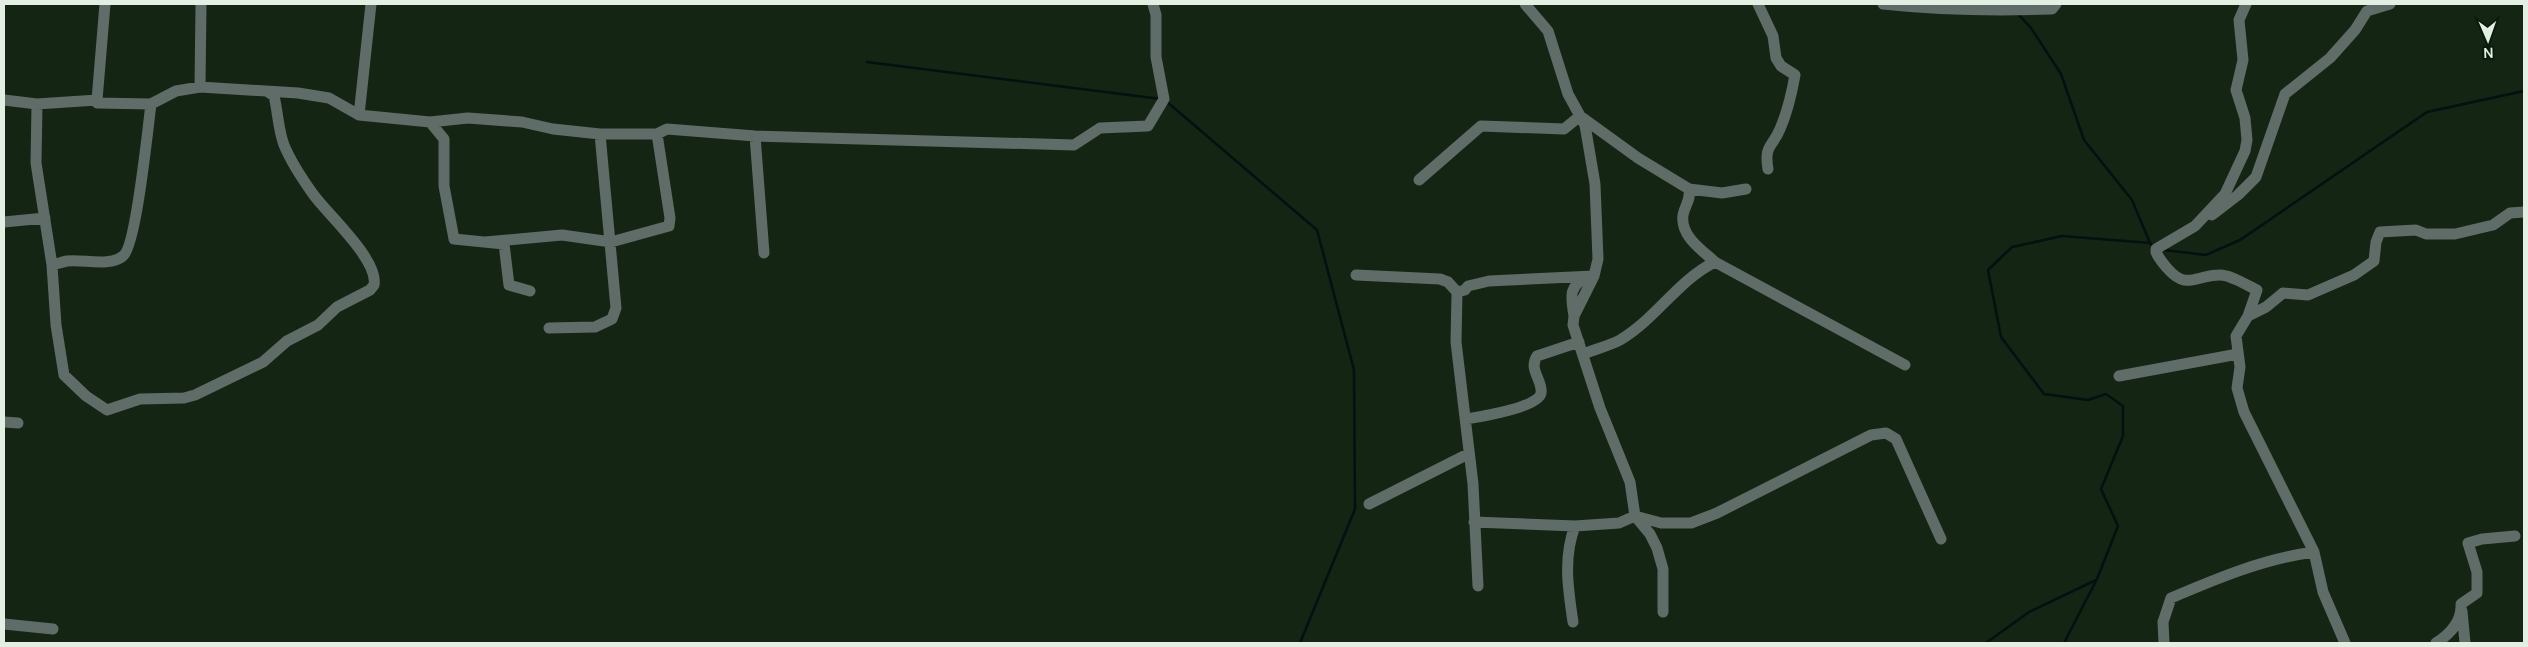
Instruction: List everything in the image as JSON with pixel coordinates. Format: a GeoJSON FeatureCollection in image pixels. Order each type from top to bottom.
{"type":"FeatureCollection","features":[{"type":"Feature","properties":{"kind":"street"},"geometry":{"type":"LineString","coordinates":[[105,4],[97,103],[151,104],[176,91],[200,87],[298,93],[329,98],[359,115],[430,122],[468,118],[504,120],[553,129],[600,134],[657,134],[667,129],[755,136],[1074,145],[1100,128],[1148,126],[1164,99],[1156,57],[1156,15],[1153,4]]}},
{"type":"Feature","properties":{"kind":"street"},"geometry":{"type":"LineString","coordinates":[[200,87],[201,4]]}},
{"type":"Feature","properties":{"kind":"street"},"geometry":{"type":"LineString","coordinates":[[359,115],[371,4]]}},
{"type":"Feature","properties":{"kind":"street"},"geometry":{"type":"LineString","coordinates":[[1525,4],[1548,31],[1568,94],[1587,130],[1596,196],[1598,260],[1574,316],[1573,325],[1600,408],[1630,482],[1635,516],[1650,534],[1658,548],[1663,569],[1663,612]]}},
{"type":"Feature","properties":{"kind":"street"},"geometry":{"type":"LineString","coordinates":[[1758,4],[1774,36],[1776,58],[1781,66],[1795,75],[1779,132],[1767,150],[1768,169]]}},
{"type":"Feature","properties":{"kind":"street"},"geometry":{"type":"LineString","coordinates":[[1883,4],[1935,10],[1969,8],[2014,10],[2052,9],[2056,4]]}},
{"type":"Feature","properties":{"kind":"street"},"geometry":{"type":"LineString","coordinates":[[2246,4],[2239,20],[2242,60],[2236,90],[2245,118],[2247,140],[2245,151],[2229,189],[2202,219],[2186,232],[2156,249],[2158,258],[2181,281],[2190,282],[2204,276],[2222,275],[2257,290],[2248,316],[2236,336],[2240,374],[2237,388],[2244,412],[2314,552],[2323,592],[2345,643]]}},
{"type":"Feature","properties":{"kind":"street"},"geometry":{"type":"LineString","coordinates":[[2202,219],[2213,215],[2238,196],[2256,177],[2285,94],[2308,73],[2330,58],[2355,30],[2367,11],[2390,4]]}},
{"type":"Feature","properties":{"kind":"street"},"geometry":{"type":"LineString","coordinates":[[37,104],[36,163],[52,265],[56,326],[64,375],[86,396],[107,410],[140,399],[184,398],[195,395],[262,362],[287,341],[318,325],[337,307],[370,290],[374,285],[373,272],[352,239],[313,194],[288,155],[280,131],[274,96],[268,92]]}},
{"type":"Feature","properties":{"kind":"street"},"geometry":{"type":"LineString","coordinates":[[4,100],[37,104],[97,100]]}},
{"type":"Feature","properties":{"kind":"street"},"geometry":{"type":"LineString","coordinates":[[52,265],[66,261],[122,258],[128,252],[134,230],[151,104]]}},
{"type":"Feature","properties":{"kind":"street"},"geometry":{"type":"LineString","coordinates":[[1419,180],[1481,126],[1564,129],[1580,116]]}},
{"type":"Feature","properties":{"kind":"street"},"geometry":{"type":"LineString","coordinates":[[1580,116],[1638,158],[1690,189],[1722,193],[1746,189]]}},
{"type":"Feature","properties":{"kind":"street"},"geometry":{"type":"LineString","coordinates":[[430,122],[444,139],[444,186],[454,238],[504,244],[509,285],[530,291]]}},
{"type":"Feature","properties":{"kind":"street"},"geometry":{"type":"LineString","coordinates":[[549,328],[595,326],[612,319],[616,308],[600,134]]}},
{"type":"Feature","properties":{"kind":"street"},"geometry":{"type":"LineString","coordinates":[[485,242],[562,235],[611,242],[669,226],[670,218],[657,134]]}},
{"type":"Feature","properties":{"kind":"street"},"geometry":{"type":"LineString","coordinates":[[755,136],[764,253]]}},
{"type":"Feature","properties":{"kind":"street"},"geometry":{"type":"LineString","coordinates":[[1690,189],[1691,197],[1683,214],[1683,223],[1687,236],[1715,262],[1905,365]]}},
{"type":"Feature","properties":{"kind":"street"},"geometry":{"type":"LineString","coordinates":[[2248,316],[2266,307],[2283,293],[2308,295],[2366,269],[2374,261],[2376,242],[2380,232],[2416,230],[2426,234],[2455,234],[2493,225],[2510,213],[2524,212]]}},
{"type":"Feature","properties":{"kind":"street"},"geometry":{"type":"LineString","coordinates":[[4,222],[45,218]]}},
{"type":"Feature","properties":{"kind":"street"},"geometry":{"type":"LineString","coordinates":[[1584,354],[1619,340],[1650,316],[1697,271],[1715,262]]}},
{"type":"Feature","properties":{"kind":"street"},"geometry":{"type":"LineString","coordinates":[[1356,275],[1440,279],[1448,282],[1457,292],[1456,342],[1472,484],[1478,586]]}},
{"type":"Feature","properties":{"kind":"street"},"geometry":{"type":"LineString","coordinates":[[1457,292],[1478,282],[1590,277]]}},
{"type":"Feature","properties":{"kind":"street"},"geometry":{"type":"LineString","coordinates":[[1466,419],[1504,413],[1532,402],[1542,392],[1534,370],[1537,356],[1579,342]]}},
{"type":"Feature","properties":{"kind":"street"},"geometry":{"type":"LineString","coordinates":[[2119,376],[2238,354]]}},
{"type":"Feature","properties":{"kind":"street"},"geometry":{"type":"LineString","coordinates":[[4,422],[18,423]]}},
{"type":"Feature","properties":{"kind":"street"},"geometry":{"type":"LineString","coordinates":[[1474,522],[1575,526],[1618,523],[1635,516],[1661,523],[1691,523],[1717,513],[1871,434],[1886,433],[1896,440],[1941,539]]}},
{"type":"Feature","properties":{"kind":"street"},"geometry":{"type":"LineString","coordinates":[[1369,504],[1468,454]]}},
{"type":"Feature","properties":{"kind":"street"},"geometry":{"type":"LineString","coordinates":[[1573,622],[1568,589],[1568,556],[1575,526]]}},
{"type":"Feature","properties":{"kind":"street"},"geometry":{"type":"LineString","coordinates":[[2465,643],[2461,604],[2477,593],[2477,572],[2468,543],[2482,539],[2515,536]]}},
{"type":"Feature","properties":{"kind":"street"},"geometry":{"type":"LineString","coordinates":[[2164,643],[2164,622],[2171,598],[2253,564],[2280,557],[2314,552]]}},
{"type":"Feature","properties":{"kind":"street"},"geometry":{"type":"LineString","coordinates":[[2436,643],[2451,633],[2462,612]]}},
{"type":"Feature","properties":{"kind":"street"},"geometry":{"type":"LineString","coordinates":[[4,624],[53,629]]}},
{"type":"Feature","properties":{"kind":"waterway"},"geometry":{"type":"LineString","coordinates":[[2017,13],[2031,28],[2061,74],[2084,140],[2132,200],[2150,243]]}},
{"type":"Feature","properties":{"kind":"waterway"},"geometry":{"type":"LineString","coordinates":[[867,62],[1161,99]]}},
{"type":"Feature","properties":{"kind":"waterway"},"geometry":{"type":"LineString","coordinates":[[2164,250],[2206,255],[2240,240],[2427,112],[2524,91]]}},
{"type":"Feature","properties":{"kind":"waterway"},"geometry":{"type":"LineString","coordinates":[[1166,101],[1317,230],[1354,370],[1355,509],[1300,643]]}},
{"type":"Feature","properties":{"kind":"waterway"},"geometry":{"type":"LineString","coordinates":[[2064,643],[2097,579],[2118,526],[2101,489],[2123,436],[2123,406],[2106,394],[2088,400],[2044,394],[2001,337],[1988,270],[2012,247],[2062,236],[2150,243],[2154,247]]}},
{"type":"Feature","properties":{"kind":"waterway"},"geometry":{"type":"LineString","coordinates":[[1986,643],[2029,612],[2096,580]]}}]}
